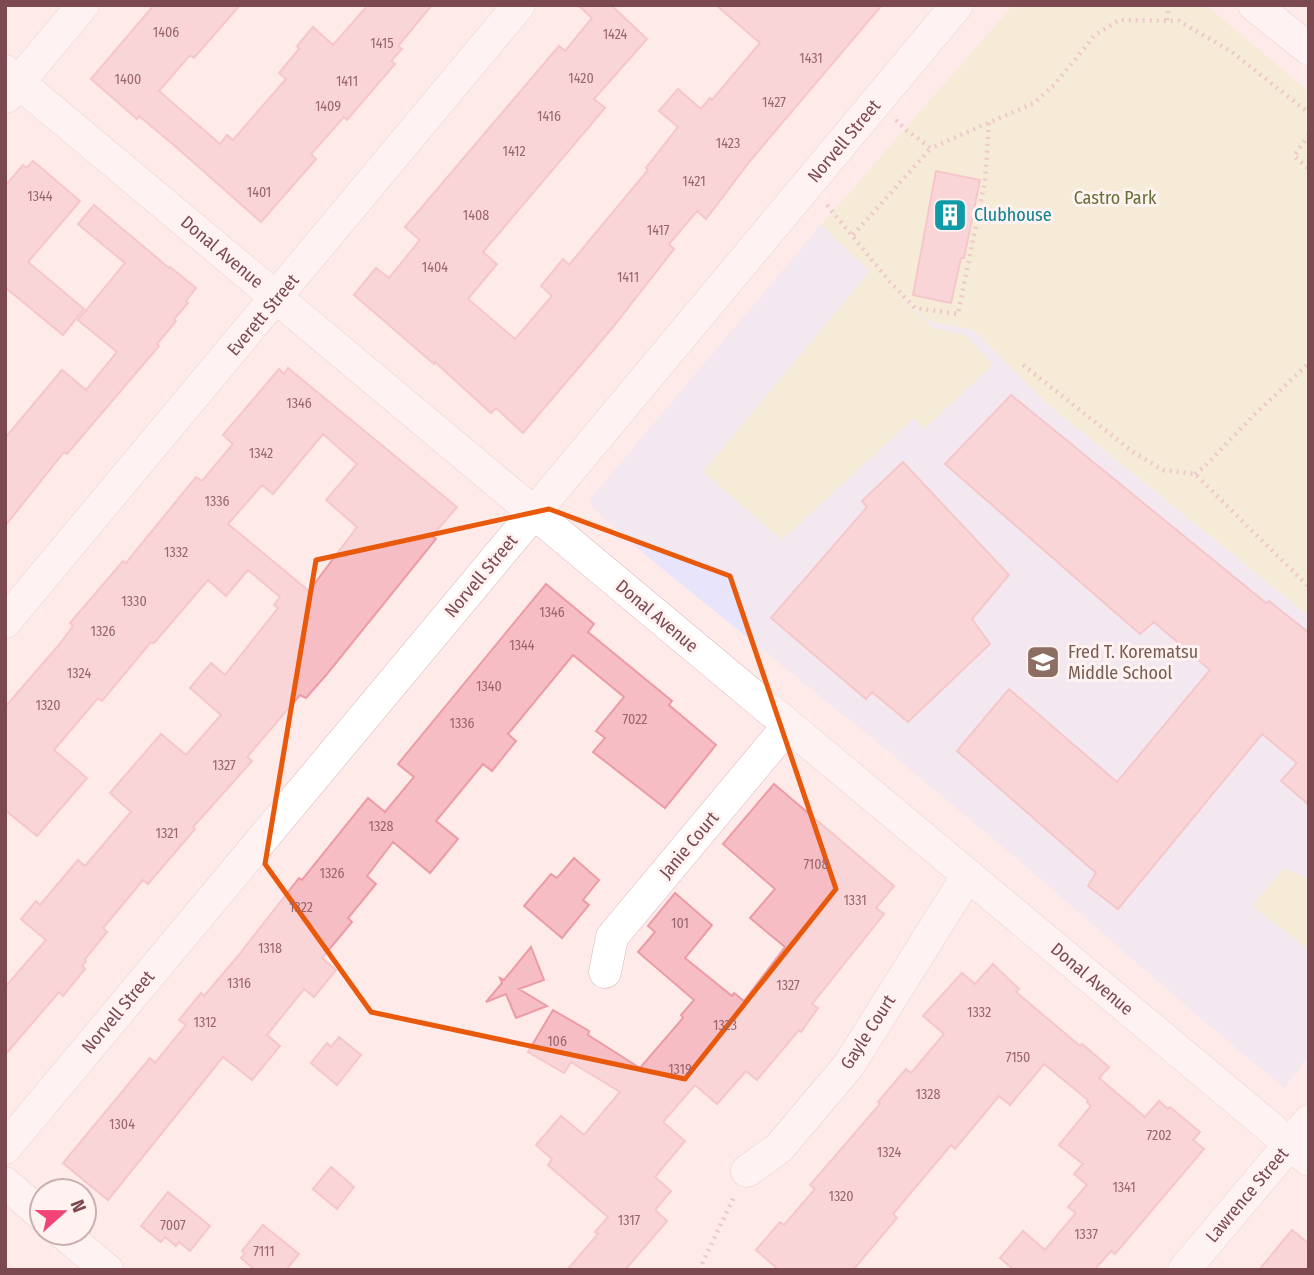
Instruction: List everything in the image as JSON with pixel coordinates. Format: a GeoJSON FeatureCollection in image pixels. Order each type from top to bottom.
{"type":"FeatureCollection","features":[{"type":"Feature","properties":{"kind":"street"},"geometry":{"type":"LineString","coordinates":[[10,83],[83,5]]}},
{"type":"Feature","properties":{"kind":"street","name":"Everett Street"},"geometry":{"type":"LineString","coordinates":[[5,622],[519,5]]}},
{"type":"Feature","properties":{"kind":"street","name":"Norvell Street"},"geometry":{"type":"LineString","coordinates":[[5,1148],[957,5]]}},
{"type":"Feature","properties":{"kind":"street"},"geometry":{"type":"LineString","coordinates":[[1254,5],[1309,49]]}},
{"type":"Feature","properties":{"kind":"street","name":"Donal Avenue"},"geometry":{"type":"LineString","coordinates":[[10,83],[277,298],[968,874],[1302,1141]]}},
{"type":"Feature","properties":{"kind":"street","name":"Janie Court"},"geometry":{"type":"LineString","coordinates":[[605,972],[612,937],[788,726]]}},
{"type":"Feature","properties":{"kind":"street","name":"Gayle Court"},"geometry":{"type":"LineString","coordinates":[[747,1171],[779,1148],[849,1065],[968,874]]}},
{"type":"Feature","properties":{"kind":"street","name":"Lawrence Street"},"geometry":{"type":"LineString","coordinates":[[1184,1270],[1302,1141]]}},
{"type":"Feature","properties":{"kind":"street"},"geometry":{"type":"LineString","coordinates":[[5,1184],[28,1203]]}},
{"type":"Feature","properties":{"kind":"street"},"geometry":{"type":"LineString","coordinates":[[80,1247],[107,1270]]}},
{"type":"Feature","properties":{"kind":"path"},"geometry":{"type":"LineString","coordinates":[[1167,20],[1170,5]]}},
{"type":"Feature","properties":{"kind":"path"},"geometry":{"type":"LineString","coordinates":[[853,235],[931,148],[1034,103],[1055,84],[1096,35],[1119,20],[1179,21],[1232,52],[1309,113]]}},
{"type":"Feature","properties":{"kind":"path"},"geometry":{"type":"LineString","coordinates":[[834,212],[890,282],[915,308],[958,314],[985,181],[989,123]]}},
{"type":"Feature","properties":{"kind":"path"},"geometry":{"type":"LineString","coordinates":[[905,130],[931,148]]}},
{"type":"Feature","properties":{"kind":"path"},"geometry":{"type":"LineString","coordinates":[[1309,135],[1294,156],[1309,169]]}},
{"type":"Feature","properties":{"kind":"path"},"geometry":{"type":"LineString","coordinates":[[1195,474],[1309,363]]}},
{"type":"Feature","properties":{"kind":"path"},"geometry":{"type":"LineString","coordinates":[[1023,365],[1133,452],[1163,470],[1195,474],[1309,587]]}},
{"type":"Feature","properties":{"kind":"path"},"geometry":{"type":"LineString","coordinates":[[699,1270],[747,1171]]}},
{"type":"Feature","properties":{"kind":"highlighted area"},"geometry":{"type":"Polygon","coordinates":[[[549,509],[730,576],[836,889],[685,1079],[371,1012],[265,864],[316,560],[549,509]]]}},
{"type":"Feature","properties":{"kind":"shaded area","name":"Fred T. Korematsu Middle School"},"geometry":{"type":"Polygon","coordinates":[[[821,225],[929,321],[973,330],[1050,406],[1309,616],[1309,1055],[1284,1088],[1029,869],[887,750],[649,558],[592,507],[590,499],[821,225]]]}},
{"type":"Feature","properties":{"kind":"green space","name":"Castro Park"},"geometry":{"type":"Polygon","coordinates":[[[1013,5],[1206,5],[1309,92],[1309,616],[1050,406],[973,330],[929,321],[895,292],[933,328],[965,335],[993,365],[924,429],[914,418],[782,540],[703,472],[870,271],[821,225],[1013,5]]]}},
{"type":"Feature","properties":{"kind":"green space"},"geometry":{"type":"Polygon","coordinates":[[[1284,868],[1309,879],[1309,949],[1252,906],[1284,868]]]}},
{"type":"Feature","properties":{"kind":"building"},"geometry":{"type":"Polygon","coordinates":[[[154,5],[240,5],[194,58],[190,55],[159,91],[220,144],[227,135],[233,140],[286,79],[279,73],[313,27],[333,45],[368,5],[432,5],[398,46],[402,49],[391,61],[395,64],[347,120],[344,117],[311,154],[316,159],[261,222],[175,146],[139,116],[137,119],[91,79],[154,5]]]}},
{"type":"Feature","properties":{"kind":"building"},"geometry":{"type":"Polygon","coordinates":[[[578,5],[611,5],[647,39],[594,99],[605,108],[483,252],[497,264],[468,299],[515,339],[552,296],[541,286],[563,259],[569,265],[648,170],[646,168],[678,127],[659,111],[678,89],[701,109],[710,98],[712,100],[760,43],[716,5],[882,5],[750,161],[706,219],[697,211],[669,244],[674,249],[613,327],[523,433],[496,408],[491,413],[354,295],[376,268],[389,278],[420,240],[405,227],[559,46],[565,51],[592,18],[578,5]]]}},
{"type":"Feature","properties":{"kind":"building"},"geometry":{"type":"Polygon","coordinates":[[[33,161],[80,201],[28,262],[84,309],[63,335],[6,288],[5,290],[5,186],[23,165],[27,168],[33,161]]]}},
{"type":"Feature","properties":{"kind":"building","name":"Clubhouse"},"geometry":{"type":"Polygon","coordinates":[[[936,171],[980,180],[964,258],[961,258],[951,303],[913,295],[936,171]]]}},
{"type":"Feature","properties":{"kind":"building"},"geometry":{"type":"Polygon","coordinates":[[[94,205],[196,288],[186,301],[188,303],[174,319],[176,321],[157,344],[159,346],[67,454],[64,452],[5,526],[5,438],[62,370],[86,390],[117,352],[78,320],[125,263],[78,224],[94,205]]]}},
{"type":"Feature","properties":{"kind":"building"},"geometry":{"type":"Polygon","coordinates":[[[288,368],[457,507],[432,536],[436,539],[327,674],[306,698],[300,695],[247,757],[252,761],[193,827],[195,829],[148,884],[143,880],[103,928],[107,932],[85,959],[82,966],[85,969],[63,996],[59,992],[5,1055],[5,987],[46,940],[21,919],[36,901],[40,905],[78,860],[85,866],[131,812],[110,793],[161,734],[186,755],[221,715],[190,688],[211,663],[225,675],[278,608],[274,605],[280,597],[248,570],[226,596],[208,580],[102,701],[98,698],[54,750],[87,778],[37,836],[5,810],[5,707],[58,646],[73,626],[70,623],[123,561],[126,563],[196,477],[202,481],[233,444],[223,435],[279,369],[284,374],[288,368]],[[323,434],[273,494],[262,485],[228,524],[309,591],[357,527],[326,500],[357,464],[323,434]]]}},
{"type":"Feature","properties":{"kind":"building"},"geometry":{"type":"Polygon","coordinates":[[[1011,395],[1266,603],[1269,601],[1309,633],[1309,805],[1281,781],[1297,763],[1262,734],[1118,909],[1088,886],[1096,873],[957,751],[1009,689],[1117,782],[1210,670],[1154,622],[1140,634],[945,464],[1011,395]]]}},
{"type":"Feature","properties":{"kind":"building"},"geometry":{"type":"Polygon","coordinates":[[[903,462],[1009,575],[972,619],[990,644],[908,722],[872,692],[866,699],[771,618],[867,507],[862,501],[903,462]]]}},
{"type":"Feature","properties":{"kind":"building"},"geometry":{"type":"Polygon","coordinates":[[[546,584],[594,624],[588,632],[672,701],[669,705],[716,745],[665,808],[593,752],[605,738],[596,731],[624,697],[573,655],[508,734],[516,741],[492,771],[483,764],[436,821],[458,839],[430,873],[393,842],[367,876],[376,884],[348,918],[352,922],[322,958],[336,970],[314,997],[304,989],[267,1035],[280,1046],[252,1080],[223,1057],[108,1200],[98,1192],[98,1177],[80,1177],[63,1163],[150,1058],[155,1063],[186,1025],[179,1020],[201,993],[204,996],[299,878],[302,880],[368,798],[385,812],[414,777],[398,764],[546,584]]]}},
{"type":"Feature","properties":{"kind":"building"},"geometry":{"type":"Polygon","coordinates":[[[774,784],[894,886],[876,908],[884,914],[812,1004],[818,1008],[801,1032],[799,1030],[757,1080],[746,1071],[717,1104],[695,1085],[663,1122],[685,1141],[655,1177],[671,1191],[655,1210],[667,1221],[625,1270],[567,1270],[598,1234],[595,1232],[608,1217],[548,1165],[552,1159],[536,1145],[561,1116],[584,1135],[620,1092],[571,1062],[564,1073],[528,1052],[553,1010],[589,1031],[588,1035],[640,1068],[683,1018],[681,1015],[694,1000],[638,952],[655,932],[648,926],[675,893],[712,925],[685,958],[732,996],[734,993],[744,1001],[785,947],[750,918],[775,889],[723,844],[774,784]]]}},
{"type":"Feature","properties":{"kind":"building"},"geometry":{"type":"Polygon","coordinates":[[[574,858],[599,880],[583,900],[589,905],[562,938],[524,906],[551,874],[557,878],[574,858]]]}},
{"type":"Feature","properties":{"kind":"building"},"geometry":{"type":"Polygon","coordinates":[[[531,947],[544,980],[519,989],[547,1006],[516,1018],[506,994],[486,1002],[502,983],[500,978],[504,980],[531,947]]]}},
{"type":"Feature","properties":{"kind":"building"},"geometry":{"type":"Polygon","coordinates":[[[993,964],[1019,989],[1016,992],[1109,1067],[1099,1078],[1145,1117],[1159,1101],[1168,1109],[1170,1107],[1200,1132],[1193,1140],[1204,1149],[1115,1254],[1111,1251],[1094,1270],[1014,1270],[1000,1258],[1023,1231],[1045,1250],[1076,1213],[1068,1207],[1087,1185],[1074,1174],[1083,1164],[1059,1145],[1091,1106],[1088,1100],[1044,1064],[1010,1105],[999,1096],[955,1149],[951,1145],[893,1214],[897,1218],[853,1270],[779,1270],[756,1250],[780,1222],[784,1225],[815,1189],[810,1185],[880,1104],[878,1102],[906,1069],[911,1073],[944,1034],[923,1016],[962,973],[975,984],[993,964]]]}},
{"type":"Feature","properties":{"kind":"building"},"geometry":{"type":"Polygon","coordinates":[[[339,1037],[361,1055],[337,1085],[311,1063],[327,1043],[331,1047],[339,1037]]]}},
{"type":"Feature","properties":{"kind":"building"},"geometry":{"type":"Polygon","coordinates":[[[331,1167],[354,1187],[337,1209],[313,1189],[331,1167]]]}},
{"type":"Feature","properties":{"kind":"building"},"geometry":{"type":"Polygon","coordinates":[[[168,1192],[210,1226],[190,1251],[179,1242],[176,1246],[165,1237],[161,1242],[141,1226],[168,1192]]]}},
{"type":"Feature","properties":{"kind":"building"},"geometry":{"type":"Polygon","coordinates":[[[263,1225],[299,1254],[286,1270],[255,1270],[241,1258],[245,1254],[242,1251],[263,1225]]]}},
{"type":"Feature","properties":{"kind":"building"},"geometry":{"type":"Polygon","coordinates":[[[1292,1230],[1309,1244],[1309,1270],[1259,1270],[1292,1230]]]}},
{"type":"Feature","properties":{"kind":"place","name":"Clubhouse"},"geometry":{"type":"Point","coordinates":[950,215]}},
{"type":"Feature","properties":{"kind":"place","name":"Fred T. Korematsu Middle School"},"geometry":{"type":"Point","coordinates":[1043,662]}}]}
